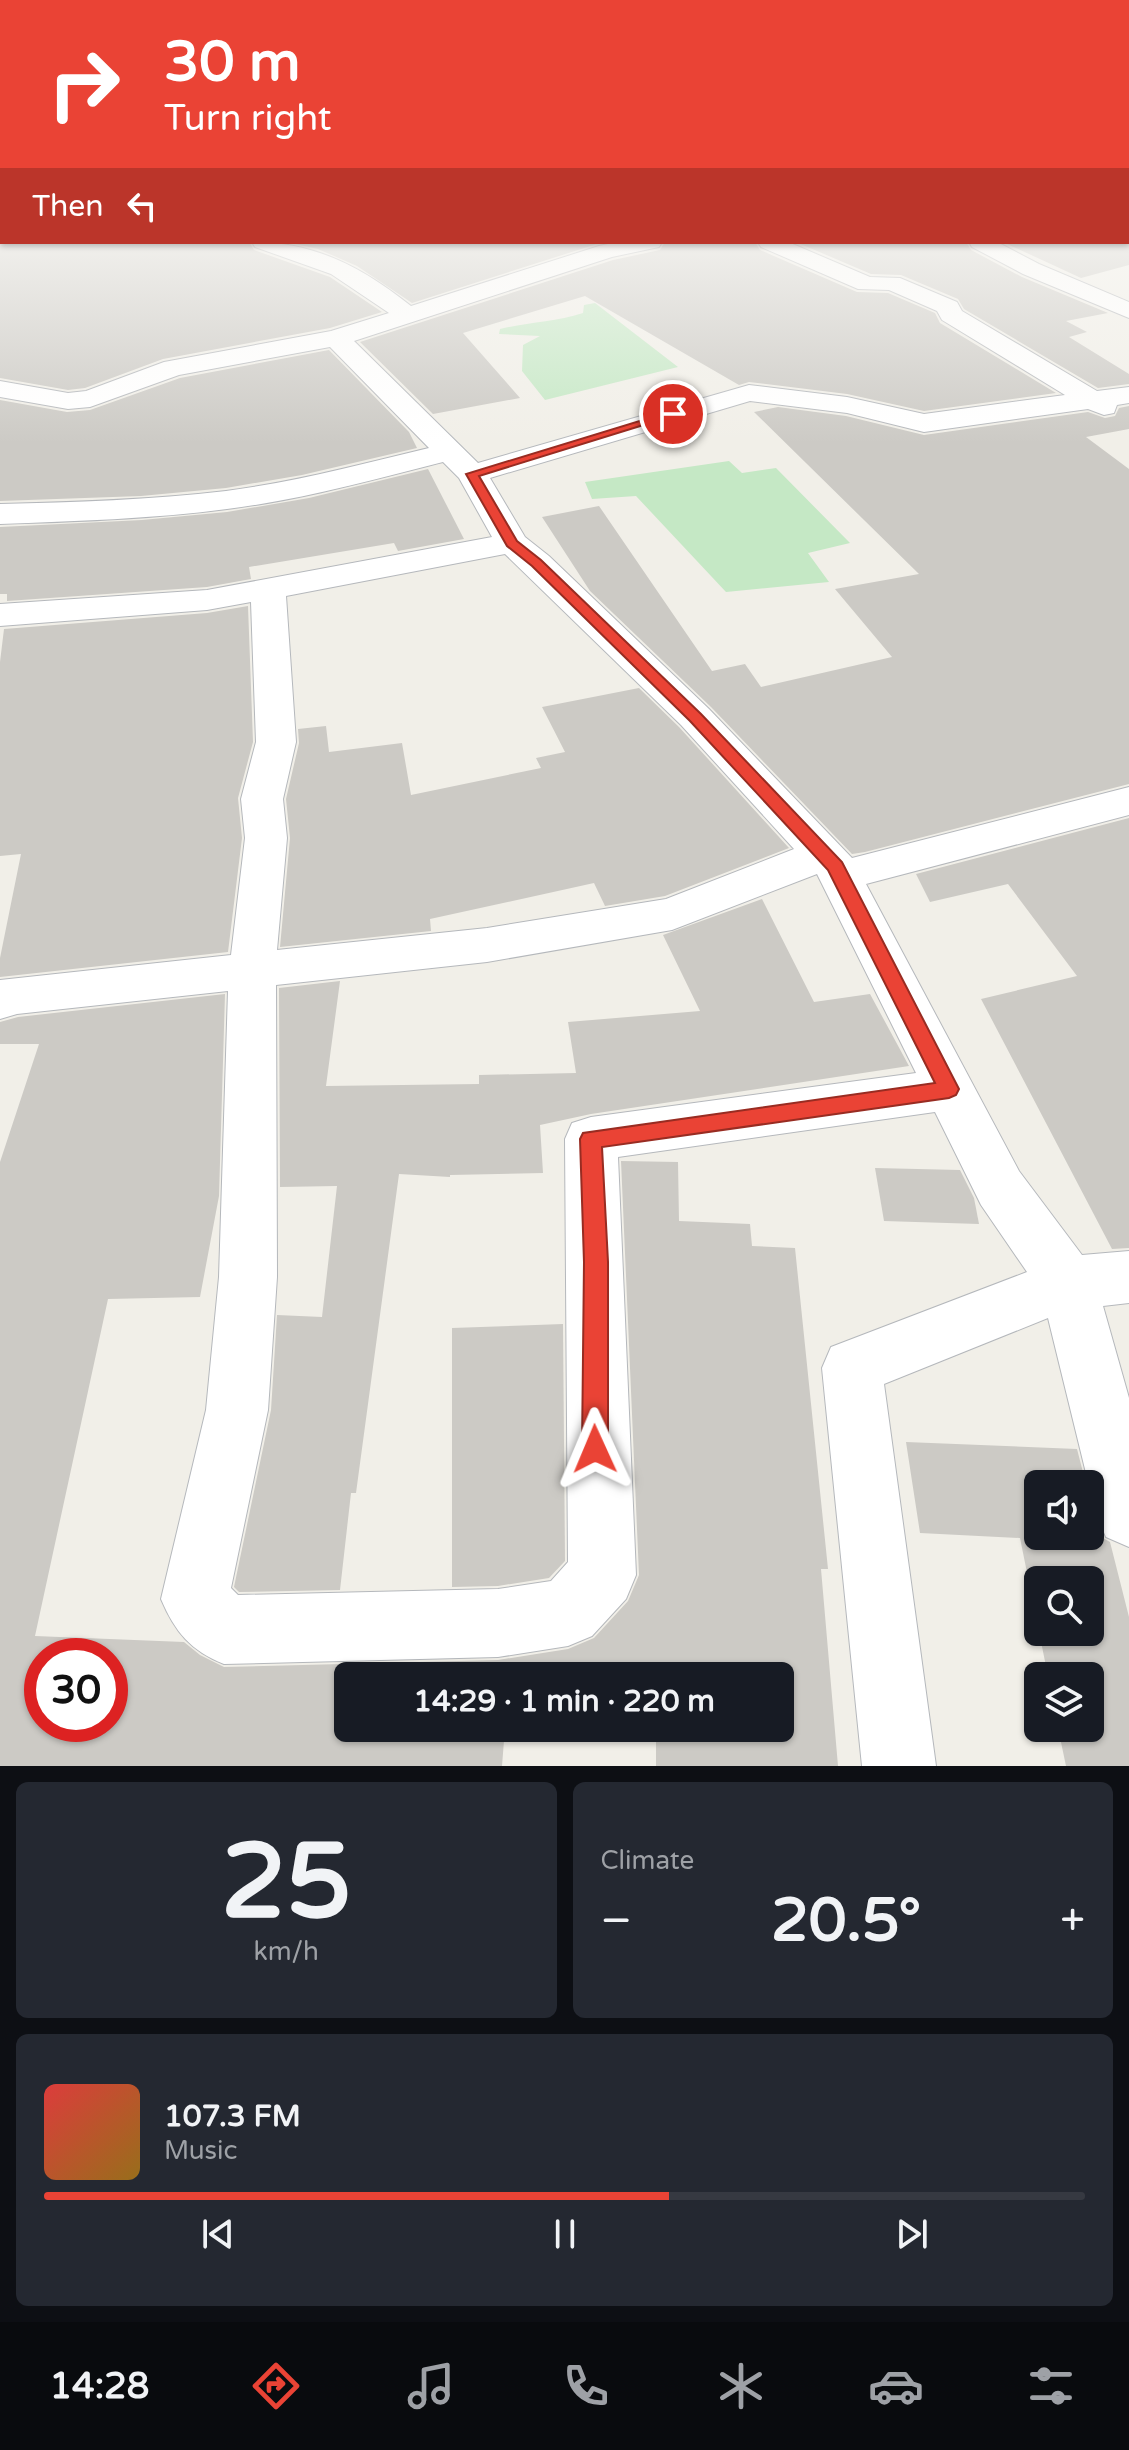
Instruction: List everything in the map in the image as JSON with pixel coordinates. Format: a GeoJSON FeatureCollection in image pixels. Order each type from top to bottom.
{"type":"FeatureCollection","features":[{"type":"Feature","properties":{"kind":"street"},"geometry":{"type":"LineString","coordinates":[[360,278],[371,284],[407,315]]}},
{"type":"Feature","properties":{"kind":"street"},"geometry":{"type":"LineString","coordinates":[[0,389],[68,401],[90,399],[173,368],[336,338],[521,278]]}},
{"type":"Feature","properties":{"kind":"street"},"geometry":{"type":"LineString","coordinates":[[854,278],[867,284],[892,283],[948,307],[951,315],[1129,424]]}},
{"type":"Feature","properties":{"kind":"street"},"geometry":{"type":"LineString","coordinates":[[1053,278],[1129,311]]}},
{"type":"Feature","properties":{"kind":"street"},"geometry":{"type":"LineString","coordinates":[[336,338],[461,463],[512,543],[537,563],[695,717],[832,865],[1000,1188],[1068,1283],[1129,1514]]}},
{"type":"Feature","properties":{"kind":"street"},"geometry":{"type":"LineString","coordinates":[[0,514],[113,511],[228,500],[319,483],[461,463],[749,393],[847,405],[924,423],[1129,395]]}},
{"type":"Feature","properties":{"kind":"street"},"geometry":{"type":"LineString","coordinates":[[0,615],[207,600],[512,543]]}},
{"type":"Feature","properties":{"kind":"street"},"geometry":{"type":"LineString","coordinates":[[268,588],[276,742],[262,799],[266,838],[252,972],[248,1277],[237,1410],[195,1599],[224,1630],[498,1623],[568,1612],[602,1575],[596,1480],[596,1262],[591,1139],[949,1089]]}},
{"type":"Feature","properties":{"kind":"street"},"geometry":{"type":"LineString","coordinates":[[0,1001],[5,997],[487,945],[672,914],[832,865],[1129,801]]}},
{"type":"Feature","properties":{"kind":"street"},"geometry":{"type":"LineString","coordinates":[[899,1766],[852,1368],[1068,1283],[1129,1277]]}},
{"type":"Feature","properties":{"kind":"green space"},"geometry":{"type":"Polygon","coordinates":[[[595,303],[678,367],[545,400],[522,371],[523,345],[540,336],[499,334],[500,329],[573,316],[583,313],[584,305],[595,303]]]}},
{"type":"Feature","properties":{"kind":"green space"},"geometry":{"type":"Polygon","coordinates":[[[729,461],[742,473],[776,468],[850,543],[808,553],[829,582],[726,592],[636,496],[592,499],[585,482],[729,461]]]}},
{"type":"Feature","properties":{"kind":"building"},"geometry":{"type":"Polygon","coordinates":[[[0,278],[332,278],[382,312],[330,328],[163,359],[85,388],[68,390],[0,378],[0,278]]]}},
{"type":"Feature","properties":{"kind":"building"},"geometry":{"type":"Polygon","coordinates":[[[375,278],[489,278],[412,303],[375,278]]]}},
{"type":"Feature","properties":{"kind":"building"},"geometry":{"type":"Polygon","coordinates":[[[556,278],[826,278],[857,292],[888,293],[935,313],[940,323],[1056,393],[924,411],[847,394],[749,382],[739,385],[585,296],[463,333],[520,398],[433,414],[360,342],[556,278]]]}},
{"type":"Feature","properties":{"kind":"building"},"geometry":{"type":"Polygon","coordinates":[[[909,278],[1025,278],[1108,313],[1066,321],[1087,332],[1069,337],[1129,374],[1129,384],[1098,388],[964,309],[958,299],[909,278]]]}},
{"type":"Feature","properties":{"kind":"building"},"geometry":{"type":"Polygon","coordinates":[[[329,350],[409,432],[417,448],[302,475],[226,488],[141,496],[0,501],[0,400],[67,412],[90,410],[180,378],[329,350]]]}},
{"type":"Feature","properties":{"kind":"building"},"geometry":{"type":"Polygon","coordinates":[[[1129,406],[1129,429],[1086,437],[1129,469],[1129,784],[865,852],[852,854],[711,707],[590,591],[542,517],[599,506],[712,671],[745,664],[761,687],[892,657],[835,589],[919,574],[754,412],[778,407],[846,416],[924,435],[1088,412],[1105,418],[1115,416],[1119,408],[1129,406]]]}},
{"type":"Feature","properties":{"kind":"building"},"geometry":{"type":"Polygon","coordinates":[[[428,469],[464,539],[398,551],[394,543],[249,567],[251,579],[207,587],[7,601],[7,594],[0,594],[0,527],[227,512],[309,498],[428,469]]]}},
{"type":"Feature","properties":{"kind":"building"},"geometry":{"type":"Polygon","coordinates":[[[248,606],[253,742],[238,798],[242,838],[228,952],[0,977],[0,958],[21,854],[0,856],[0,662],[4,629],[207,613],[248,606]]]}},
{"type":"Feature","properties":{"kind":"building"},"geometry":{"type":"Polygon","coordinates":[[[639,688],[679,727],[789,848],[665,896],[605,906],[594,883],[430,919],[431,931],[280,947],[290,838],[286,799],[299,743],[298,729],[326,726],[329,752],[402,743],[411,795],[541,768],[536,758],[565,752],[542,707],[639,688]]]}},
{"type":"Feature","properties":{"kind":"building"},"geometry":{"type":"Polygon","coordinates":[[[1129,818],[1129,1248],[1112,1249],[981,999],[1077,976],[1008,884],[930,902],[916,874],[1129,818]]]}},
{"type":"Feature","properties":{"kind":"building"},"geometry":{"type":"Polygon","coordinates":[[[762,899],[814,1002],[870,994],[909,1066],[591,1114],[540,1125],[543,1173],[450,1177],[399,1174],[356,1493],[351,1493],[340,1590],[239,1592],[234,1587],[271,1410],[277,1315],[322,1317],[337,1186],[280,1187],[279,988],[340,981],[326,1086],[479,1084],[479,1075],[576,1073],[568,1022],[700,1011],[663,935],[762,899]]]}},
{"type":"Feature","properties":{"kind":"building"},"geometry":{"type":"Polygon","coordinates":[[[225,994],[219,1196],[200,1297],[108,1299],[35,1636],[85,1638],[24,1638],[24,1742],[128,1742],[128,1640],[184,1642],[200,1655],[224,1667],[334,1664],[334,1742],[504,1742],[502,1766],[0,1766],[0,1162],[39,1044],[0,1044],[0,1022],[18,1017],[225,994]]]}},
{"type":"Feature","properties":{"kind":"building"},"geometry":{"type":"Polygon","coordinates":[[[621,1161],[678,1162],[679,1221],[750,1224],[752,1246],[795,1248],[828,1569],[821,1569],[838,1766],[656,1766],[656,1742],[794,1742],[794,1662],[420,1662],[498,1660],[568,1649],[594,1638],[628,1601],[639,1575],[621,1161]]]}},
{"type":"Feature","properties":{"kind":"building"},"geometry":{"type":"Polygon","coordinates":[[[875,1168],[960,1170],[974,1198],[979,1224],[884,1221],[875,1168]]]}},
{"type":"Feature","properties":{"kind":"building"},"geometry":{"type":"Polygon","coordinates":[[[563,1324],[565,1561],[549,1578],[498,1586],[452,1587],[452,1328],[563,1324]]]}},
{"type":"Feature","properties":{"kind":"building"},"geometry":{"type":"Polygon","coordinates":[[[906,1442],[1077,1449],[1082,1470],[1024,1470],[1024,1550],[1104,1550],[1104,1539],[1110,1542],[1129,1617],[1129,1766],[1066,1766],[1061,1742],[1104,1742],[1104,1662],[1045,1662],[1042,1646],[1104,1646],[1104,1566],[1026,1566],[1020,1538],[920,1533],[906,1442]]]}},
{"type":"Feature","properties":{"kind":"route"},"geometry":{"type":"LineString","coordinates":[[595,1449],[596,1262],[591,1139],[949,1089],[835,866],[695,717],[537,563],[512,543],[472,474],[673,414]]}}]}
